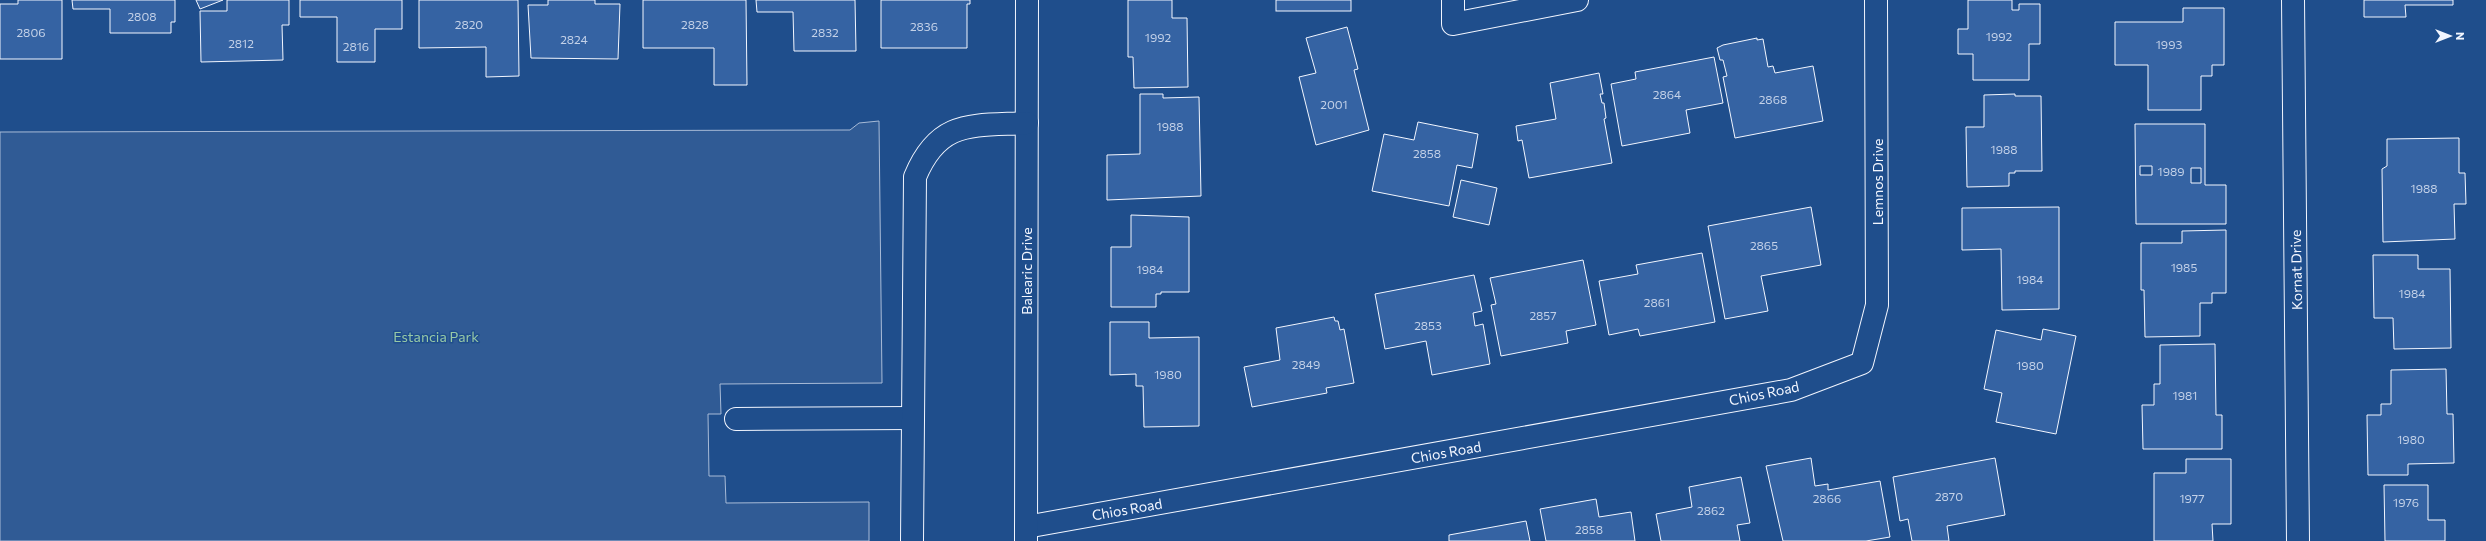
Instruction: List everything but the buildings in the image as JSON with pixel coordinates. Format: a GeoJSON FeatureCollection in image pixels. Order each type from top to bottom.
{"type":"FeatureCollection","features":[{"type":"Feature","properties":{"kind":"street","name":"Balearic Drive"},"geometry":{"type":"LineString","coordinates":[[1026,534],[1027,0]]}},
{"type":"Feature","properties":{"kind":"street"},"geometry":{"type":"LineString","coordinates":[[1453,0],[1453,24],[1577,0]]}},
{"type":"Feature","properties":{"kind":"street","name":"Lemnos Drive"},"geometry":{"type":"LineString","coordinates":[[1862,363],[1877,306],[1876,0]]}},
{"type":"Feature","properties":{"kind":"street","name":"Kornat Drive"},"geometry":{"type":"LineString","coordinates":[[2293,0],[2298,541]]}},
{"type":"Feature","properties":{"kind":"street"},"geometry":{"type":"LineString","coordinates":[[912,541],[916,177],[924,155],[941,137],[969,126],[1027,123]]}},
{"type":"Feature","properties":{"kind":"street","name":"Chios Road"},"geometry":{"type":"LineString","coordinates":[[1026,534],[1791,390],[1862,363]]}},
{"type":"Feature","properties":{"kind":"street"},"geometry":{"type":"LineString","coordinates":[[736,419],[913,418]]}},
{"type":"Feature","properties":{"kind":"shaded area","name":"Estancia Park"},"geometry":{"type":"Polygon","coordinates":[[[879,121],[882,383],[720,384],[721,414],[708,414],[709,476],[725,476],[726,503],[869,502],[869,541],[0,541],[0,132],[850,130],[859,123],[879,121]]]}}]}
